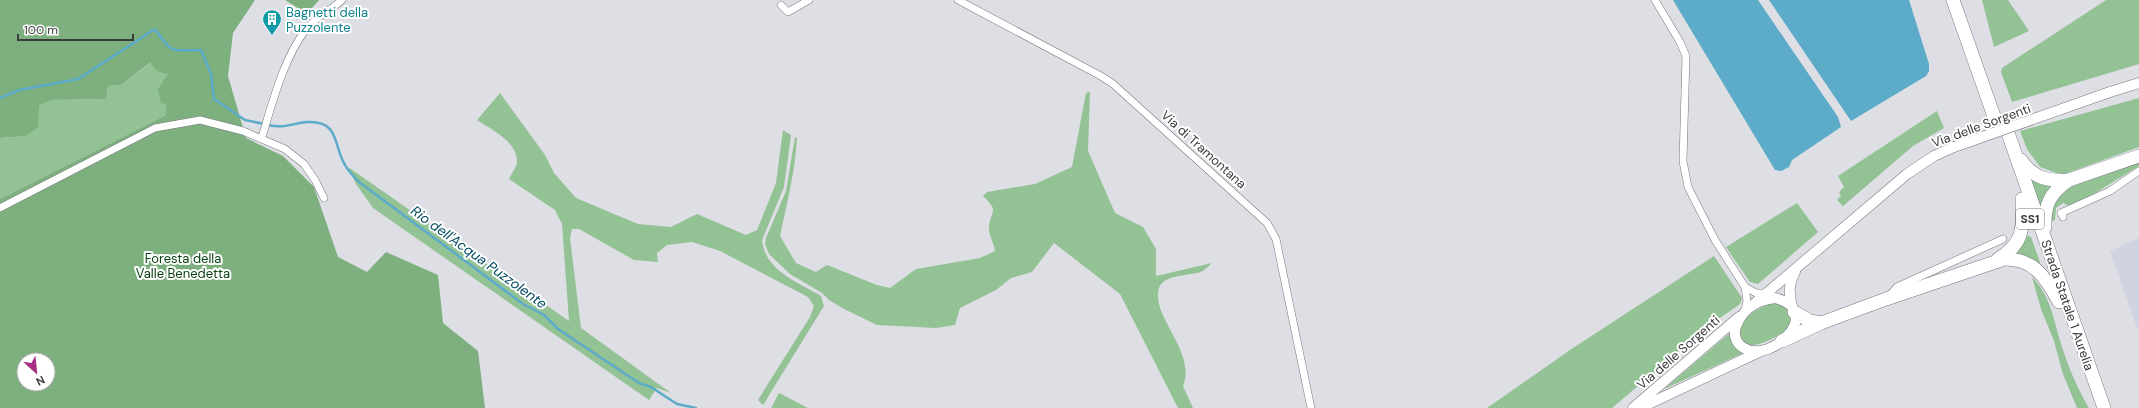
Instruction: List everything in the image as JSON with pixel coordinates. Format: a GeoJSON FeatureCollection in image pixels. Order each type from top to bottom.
{"type":"FeatureCollection","features":[{"type":"Feature","properties":{"kind":"highway","name":"Strada Statale 1 Aurelia"},"geometry":{"type":"LineString","coordinates":[[1953,0],[2047,244],[2104,408]]}},
{"type":"Feature","properties":{"kind":"highway","name":"Strada Statale 1 Aurelia"},"geometry":{"type":"LineString","coordinates":[[1962,0],[2004,132],[2022,199],[2096,408]]}},
{"type":"Feature","properties":{"kind":"highway"},"geometry":{"type":"LineString","coordinates":[[2004,132],[2023,162],[2034,174],[2049,180],[2069,180],[2139,156]]}},
{"type":"Feature","properties":{"kind":"highway"},"geometry":{"type":"LineString","coordinates":[[2047,244],[2044,213],[2046,205],[2054,192],[2069,180]]}},
{"type":"Feature","properties":{"kind":"highway"},"geometry":{"type":"LineString","coordinates":[[1993,261],[2008,252],[2019,240],[2022,225],[2022,199]]}},
{"type":"Feature","properties":{"kind":"highway"},"geometry":{"type":"LineString","coordinates":[[1782,341],[1821,323],[1886,299],[1993,261],[2013,258],[2030,264],[2045,278],[2059,302]]}},
{"type":"Feature","properties":{"kind":"highway"},"geometry":{"type":"LineString","coordinates":[[1793,310],[1810,321],[1821,323]]}},
{"type":"Feature","properties":{"kind":"main road","name":"Via delle Sorgenti"},"geometry":{"type":"LineString","coordinates":[[1633,408],[1907,174],[1934,156],[1954,147],[2139,83]]}},
{"type":"Feature","properties":{"kind":"main road","name":"Via delle Sorgenti"},"geometry":{"type":"LineString","coordinates":[[1640,408],[1782,341],[1793,331],[1793,310],[1789,293],[1790,282],[1795,270]]}},
{"type":"Feature","properties":{"kind":"main road","name":"Via delle Sorgenti"},"geometry":{"type":"LineString","coordinates":[[1755,303],[1775,298],[1787,302],[1793,310]]}},
{"type":"Feature","properties":{"kind":"main road","name":"Via delle Sorgenti"},"geometry":{"type":"LineString","coordinates":[[1743,314],[1735,333],[1739,343],[1745,349],[1756,351],[1763,350]]}},
{"type":"Feature","properties":{"kind":"street"},"geometry":{"type":"LineString","coordinates":[[262,138],[281,77],[292,52],[307,28],[342,0]]}},
{"type":"Feature","properties":{"kind":"street"},"geometry":{"type":"LineString","coordinates":[[781,5],[788,12],[809,0]]}},
{"type":"Feature","properties":{"kind":"street","name":"Via di Tramontana"},"geometry":{"type":"LineString","coordinates":[[958,0],[1100,74],[1112,83],[1267,223],[1276,239],[1311,408]]}},
{"type":"Feature","properties":{"kind":"street"},"geometry":{"type":"LineString","coordinates":[[1655,0],[1680,42],[1686,56],[1684,161],[1688,187],[1715,240],[1745,287],[1747,301],[1743,314]]}},
{"type":"Feature","properties":{"kind":"street"},"geometry":{"type":"LineString","coordinates":[[0,208],[155,128],[200,120],[230,126],[262,138],[286,150],[304,164],[315,180],[324,198]]}},
{"type":"Feature","properties":{"kind":"street"},"geometry":{"type":"LineString","coordinates":[[2063,217],[2061,213],[2110,191],[2139,171]]}},
{"type":"Feature","properties":{"kind":"street"},"geometry":{"type":"LineString","coordinates":[[1886,299],[1897,287],[2003,239]]}},
{"type":"Feature","properties":{"kind":"street"},"geometry":{"type":"LineString","coordinates":[[1745,287],[1756,293],[1769,292]]}},
{"type":"Feature","properties":{"kind":"shaded area"},"geometry":{"type":"Polygon","coordinates":[[[2139,238],[2139,333],[2110,251],[2139,238]]]}},
{"type":"Feature","properties":{"kind":"green space","name":"Foresta della Valle Benedetta"},"geometry":{"type":"Polygon","coordinates":[[[0,0],[255,0],[233,33],[228,76],[246,138],[283,156],[314,187],[338,257],[367,272],[386,252],[438,275],[443,323],[478,351],[485,408],[0,408],[0,199],[166,115],[166,104],[161,103],[158,89],[168,74],[157,71],[150,63],[121,85],[108,86],[106,99],[52,100],[39,106],[38,127],[26,136],[0,138],[0,0]]]}},
{"type":"Feature","properties":{"kind":"green space"},"geometry":{"type":"Polygon","coordinates":[[[285,0],[319,0],[307,14],[285,0]]]}},
{"type":"Feature","properties":{"kind":"green space"},"geometry":{"type":"Polygon","coordinates":[[[1982,0],[2008,0],[2029,31],[1994,47],[1982,0]]]}},
{"type":"Feature","properties":{"kind":"green space"},"geometry":{"type":"Polygon","coordinates":[[[2106,0],[2139,0],[2139,64],[2012,102],[2001,72],[2002,68],[2106,0]]]}},
{"type":"Feature","properties":{"kind":"green space"},"geometry":{"type":"Polygon","coordinates":[[[151,63],[168,74],[166,115],[0,199],[0,138],[26,136],[39,106],[52,100],[106,99],[108,86],[121,85],[151,63]]]}},
{"type":"Feature","properties":{"kind":"green space"},"geometry":{"type":"Polygon","coordinates":[[[1090,92],[1088,151],[1115,213],[1143,227],[1156,249],[1156,276],[1212,263],[1205,270],[1166,280],[1159,288],[1158,299],[1161,310],[1184,360],[1186,373],[1183,386],[1193,408],[1178,408],[1120,294],[1054,243],[1032,272],[1011,278],[996,290],[960,308],[955,325],[936,328],[877,325],[829,300],[822,293],[790,274],[769,254],[765,244],[766,238],[786,191],[795,137],[797,138],[794,163],[780,236],[796,263],[816,272],[827,265],[877,285],[890,288],[916,269],[980,258],[995,251],[989,229],[993,208],[983,196],[987,192],[1035,184],[1072,167],[1086,93],[1090,92]]]}},
{"type":"Feature","properties":{"kind":"green space"},"geometry":{"type":"Polygon","coordinates":[[[500,93],[545,155],[554,173],[576,198],[638,224],[671,227],[697,214],[746,235],[757,230],[776,183],[783,130],[791,135],[784,187],[762,240],[764,251],[776,268],[793,280],[821,296],[824,306],[763,405],[758,400],[810,317],[814,306],[808,297],[720,251],[692,242],[667,245],[657,253],[658,262],[634,260],[579,229],[572,229],[570,238],[581,328],[671,393],[657,388],[649,400],[373,208],[356,184],[348,167],[569,321],[562,224],[555,210],[509,179],[517,162],[513,148],[503,137],[477,120],[500,93]]]}},
{"type":"Feature","properties":{"kind":"green space"},"geometry":{"type":"Polygon","coordinates":[[[2139,98],[2139,147],[2062,175],[2040,167],[2027,149],[2020,131],[2139,98]]]}},
{"type":"Feature","properties":{"kind":"green space"},"geometry":{"type":"Polygon","coordinates":[[[1937,111],[1944,128],[1913,146],[1843,206],[1837,200],[1841,196],[1839,192],[1844,187],[1838,176],[1937,111]]]}},
{"type":"Feature","properties":{"kind":"green space"},"geometry":{"type":"Polygon","coordinates":[[[2139,160],[2139,166],[2092,195],[2069,206],[2063,203],[2056,208],[2055,220],[2048,223],[2050,205],[2072,183],[2139,160]]]}},
{"type":"Feature","properties":{"kind":"green space"},"geometry":{"type":"Polygon","coordinates":[[[2028,174],[2053,184],[2042,205],[2039,205],[2028,174]]]}},
{"type":"Feature","properties":{"kind":"green space"},"geometry":{"type":"Polygon","coordinates":[[[1797,203],[1818,232],[1758,284],[1750,282],[1726,247],[1797,203]]]}},
{"type":"Feature","properties":{"kind":"green space"},"geometry":{"type":"Polygon","coordinates":[[[2026,235],[2031,237],[2040,262],[2038,265],[2014,252],[2026,235]]]}},
{"type":"Feature","properties":{"kind":"green space"},"geometry":{"type":"Polygon","coordinates":[[[1714,256],[1742,298],[1740,304],[1707,327],[1612,408],[1487,408],[1570,350],[1714,256]]]}},
{"type":"Feature","properties":{"kind":"green space"},"geometry":{"type":"Polygon","coordinates":[[[2032,277],[2038,284],[2047,300],[2070,369],[2089,408],[2077,408],[2063,374],[2054,341],[2041,309],[2032,277]]]}},
{"type":"Feature","properties":{"kind":"green space"},"geometry":{"type":"Polygon","coordinates":[[[1775,302],[1782,303],[1791,314],[1790,323],[1787,329],[1783,333],[1759,344],[1750,345],[1745,343],[1739,335],[1743,323],[1757,309],[1775,302]]]}},
{"type":"Feature","properties":{"kind":"green space"},"geometry":{"type":"Polygon","coordinates":[[[1730,333],[1732,342],[1743,353],[1664,389],[1730,333]]]}},
{"type":"Feature","properties":{"kind":"green space"},"geometry":{"type":"Polygon","coordinates":[[[779,393],[808,408],[771,408],[779,393]]]}},
{"type":"Feature","properties":{"kind":"water"},"geometry":{"type":"Polygon","coordinates":[[[1673,0],[1758,0],[1838,117],[1841,127],[1792,160],[1789,167],[1781,171],[1775,170],[1673,0]]]}},
{"type":"Feature","properties":{"kind":"water"},"geometry":{"type":"Polygon","coordinates":[[[1769,0],[1909,0],[1929,64],[1929,71],[1926,76],[1851,121],[1769,0]]]}},
{"type":"Feature","properties":{"kind":"waterway"},"geometry":{"type":"LineString","coordinates":[[0,98],[19,90],[78,79],[155,29],[165,43],[173,49],[201,50],[211,74],[214,99],[245,120],[264,124]]}},
{"type":"Feature","properties":{"kind":"waterway","name":"Rio dell'Acqua Puzzolente"},"geometry":{"type":"LineString","coordinates":[[268,125],[284,126],[308,122],[326,125],[334,136],[346,167],[359,182],[523,304],[544,315],[558,329],[639,383],[651,387],[677,404],[696,408]]}},
{"type":"Feature","properties":{"kind":"place","name":"Bagnetti della Puzzolente"},"geometry":{"type":"Point","coordinates":[272,36]}}]}
